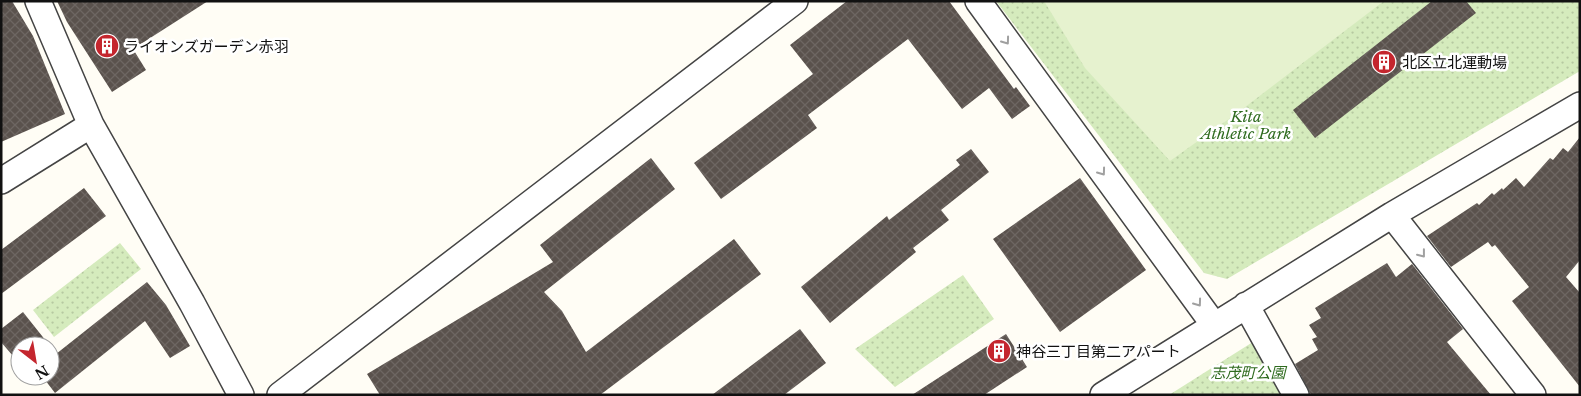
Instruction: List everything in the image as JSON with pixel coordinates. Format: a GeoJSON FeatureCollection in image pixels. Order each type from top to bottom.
{"type":"FeatureCollection","features":[{"type":"Feature","properties":{"kind":"street"},"geometry":{"type":"LineString","coordinates":[[38,1],[91,125],[192,303],[241,395]]}},
{"type":"Feature","properties":{"kind":"street"},"geometry":{"type":"LineString","coordinates":[[280,395],[795,1]]}},
{"type":"Feature","properties":{"kind":"street"},"geometry":{"type":"LineString","coordinates":[[978,1],[1214,325]]}},
{"type":"Feature","properties":{"kind":"street"},"geometry":{"type":"LineString","coordinates":[[1103,395],[1392,215],[1580,106]]}},
{"type":"Feature","properties":{"kind":"street"},"geometry":{"type":"LineString","coordinates":[[1,182],[91,125]]}},
{"type":"Feature","properties":{"kind":"street"},"geometry":{"type":"LineString","coordinates":[[1392,215],[1533,395]]}},
{"type":"Feature","properties":{"kind":"street"},"geometry":{"type":"LineString","coordinates":[[1246,305],[1296,395]]}},
{"type":"Feature","properties":{"kind":"green space","name":"Kita Athletic Park"},"geometry":{"type":"Polygon","coordinates":[[[996,1],[1580,1],[1580,71],[1227,279],[1204,273],[996,1]]]}},
{"type":"Feature","properties":{"kind":"green space"},"geometry":{"type":"Polygon","coordinates":[[[1044,1],[1384,1],[1240,111],[1170,161],[1085,68],[1044,1]]]}},
{"type":"Feature","properties":{"kind":"green space"},"geometry":{"type":"Polygon","coordinates":[[[120,243],[141,269],[55,336],[53,336],[33,310],[120,243]]]}},
{"type":"Feature","properties":{"kind":"green space"},"geometry":{"type":"Polygon","coordinates":[[[963,275],[994,319],[895,387],[855,349],[963,275]]]}},
{"type":"Feature","properties":{"kind":"green space","name":"志茂町公園"},"geometry":{"type":"Polygon","coordinates":[[[1256,340],[1286,395],[1169,395],[1256,340]]]}},
{"type":"Feature","properties":{"kind":"building"},"geometry":{"type":"Polygon","coordinates":[[[1,1],[12,1],[33,36],[65,114],[1,142],[1,1]]]}},
{"type":"Feature","properties":{"kind":"building"},"geometry":{"type":"Polygon","coordinates":[[[57,1],[208,1],[133,49],[146,70],[112,92],[67,22],[57,1]]]}},
{"type":"Feature","properties":{"kind":"building"},"geometry":{"type":"Polygon","coordinates":[[[847,1],[949,1],[1014,89],[1016,87],[1030,106],[1012,119],[989,88],[962,109],[908,39],[808,115],[817,128],[721,199],[694,163],[813,74],[790,45],[847,1]]]}},
{"type":"Feature","properties":{"kind":"building","name":"北区立北運動場"},"geometry":{"type":"Polygon","coordinates":[[[1432,1],[1466,1],[1476,13],[1315,138],[1293,110],[1432,1]]]}},
{"type":"Feature","properties":{"kind":"building"},"geometry":{"type":"Polygon","coordinates":[[[1580,137],[1580,260],[1566,277],[1580,293],[1580,387],[1512,301],[1529,287],[1495,245],[1492,247],[1488,242],[1451,267],[1427,236],[1477,203],[1479,205],[1492,193],[1494,195],[1502,188],[1503,190],[1516,178],[1524,187],[1550,158],[1553,160],[1563,148],[1568,152],[1580,137]]]}},
{"type":"Feature","properties":{"kind":"building"},"geometry":{"type":"Polygon","coordinates":[[[971,149],[989,172],[941,210],[949,220],[913,248],[916,252],[830,323],[801,287],[887,216],[889,220],[960,165],[956,160],[971,149]]]}},
{"type":"Feature","properties":{"kind":"building"},"geometry":{"type":"Polygon","coordinates":[[[651,158],[675,189],[544,292],[562,311],[586,352],[734,239],[761,274],[600,395],[380,395],[367,374],[553,262],[540,245],[651,158]]]}},
{"type":"Feature","properties":{"kind":"building"},"geometry":{"type":"Polygon","coordinates":[[[1080,178],[1146,270],[1060,332],[993,239],[1080,178]]]}},
{"type":"Feature","properties":{"kind":"building"},"geometry":{"type":"Polygon","coordinates":[[[84,188],[106,216],[1,294],[1,250],[84,188]]]}},
{"type":"Feature","properties":{"kind":"building"},"geometry":{"type":"Polygon","coordinates":[[[1387,263],[1396,277],[1412,264],[1463,329],[1447,342],[1491,395],[1311,395],[1295,364],[1318,350],[1312,339],[1317,337],[1309,325],[1321,318],[1315,308],[1387,263]]]}},
{"type":"Feature","properties":{"kind":"building"},"geometry":{"type":"Polygon","coordinates":[[[147,282],[166,305],[190,346],[170,358],[145,321],[55,393],[50,386],[60,386],[60,351],[147,282]]]}},
{"type":"Feature","properties":{"kind":"building"},"geometry":{"type":"Polygon","coordinates":[[[23,312],[42,336],[10,336],[10,352],[1,342],[1,329],[23,312]]]}},
{"type":"Feature","properties":{"kind":"building"},"geometry":{"type":"Polygon","coordinates":[[[800,329],[826,363],[784,395],[712,395],[800,329]]]}},
{"type":"Feature","properties":{"kind":"building","name":"神谷三丁目第二アパート"},"geometry":{"type":"Polygon","coordinates":[[[1006,334],[1027,367],[984,395],[912,395],[1006,334]]]}},
{"type":"Feature","properties":{"kind":"place","name":"ライオンズガーデン赤羽"},"geometry":{"type":"Point","coordinates":[107,46]}},
{"type":"Feature","properties":{"kind":"place","name":"北区立北運動場"},"geometry":{"type":"Point","coordinates":[1384,62]}},
{"type":"Feature","properties":{"kind":"place","name":"神谷三丁目第二アパート"},"geometry":{"type":"Point","coordinates":[999,351]}}]}
